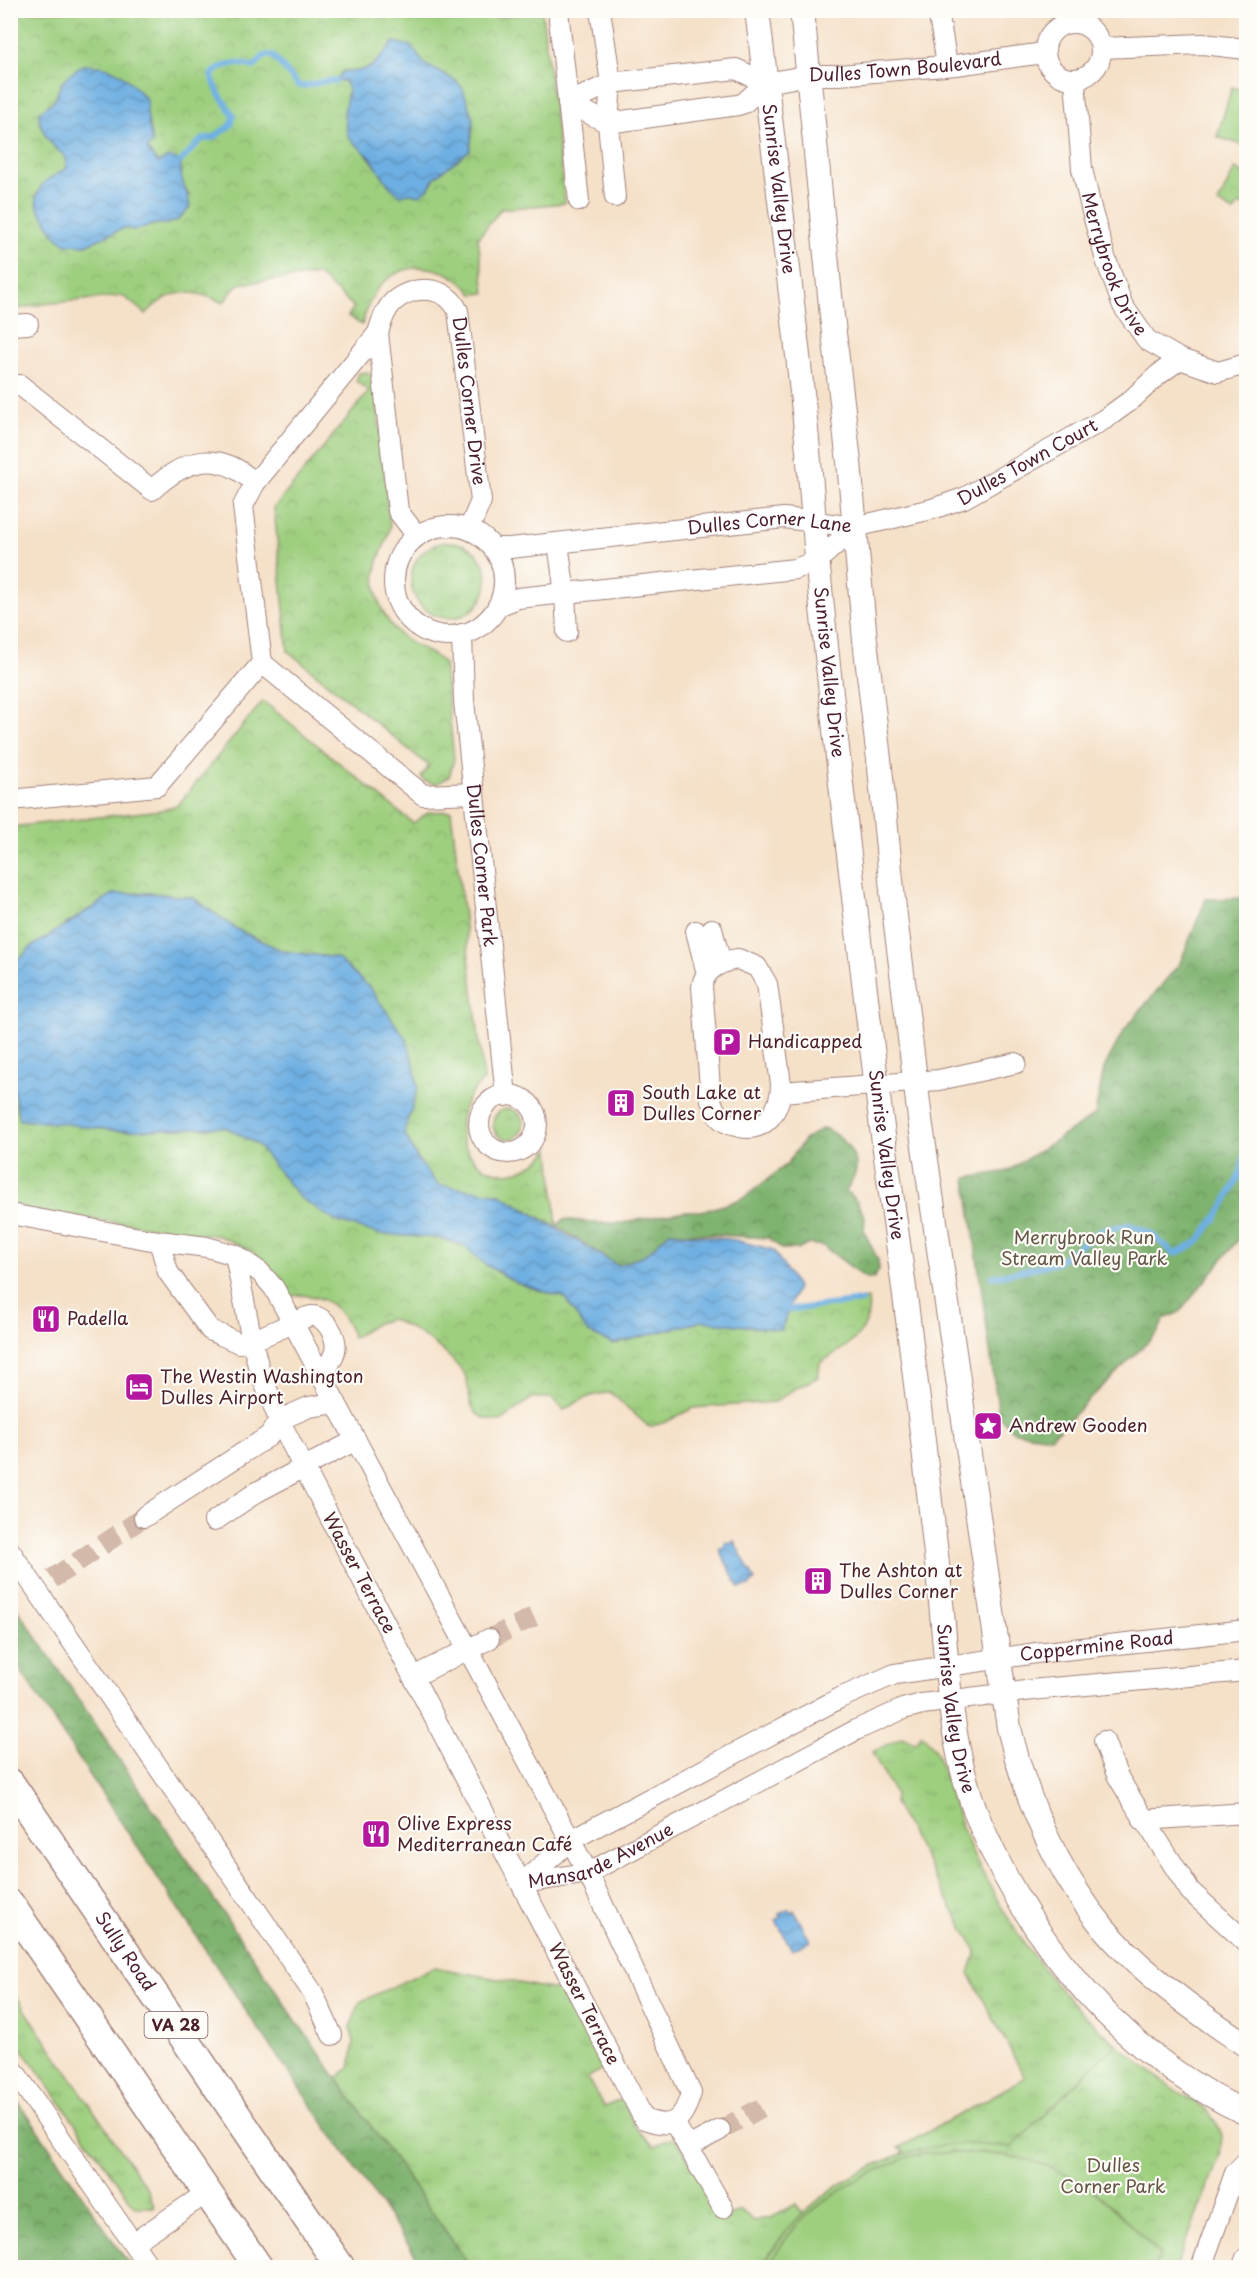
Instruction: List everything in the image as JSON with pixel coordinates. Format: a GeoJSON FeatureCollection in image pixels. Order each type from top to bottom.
{"type":"FeatureCollection","features":[{"type":"Feature","properties":{"kind":"highway","name":"Sully Road"},"geometry":{"type":"LineString","coordinates":[[10,1783],[341,2268]]}},
{"type":"Feature","properties":{"kind":"highway"},"geometry":{"type":"LineString","coordinates":[[10,1904],[259,2268]]}},
{"type":"Feature","properties":{"kind":"main road","name":"Sunrise Valley Drive"},"geometry":{"type":"LineString","coordinates":[[757,10],[804,408],[818,561],[876,1085],[920,1416],[950,1702],[963,1773],[979,1820],[1024,1911],[1057,1957],[1103,2010],[1150,2053],[1209,2096],[1246,2113]]}},
{"type":"Feature","properties":{"kind":"main road"},"geometry":{"type":"LineString","coordinates":[[802,10],[893,900],[916,1081],[1004,1695],[1018,1766],[1053,1850],[1077,1893],[1103,1928],[1174,1993],[1246,2045]]}},
{"type":"Feature","properties":{"kind":"street"},"geometry":{"type":"LineString","coordinates":[[558,10],[579,201]]}},
{"type":"Feature","properties":{"kind":"street"},"geometry":{"type":"LineString","coordinates":[[600,10],[610,83],[608,123],[615,197]]}},
{"type":"Feature","properties":{"kind":"street"},"geometry":{"type":"LineString","coordinates":[[938,10],[947,65]]}},
{"type":"Feature","properties":{"kind":"street"},"geometry":{"type":"LineString","coordinates":[[1071,16],[1088,26],[1099,39],[1101,48],[1097,66],[1092,73],[1075,80],[1066,79],[1051,70],[1044,53],[1048,36],[1071,16]]}},
{"type":"Feature","properties":{"kind":"street"},"geometry":{"type":"LineString","coordinates":[[1101,48],[1203,44],[1246,49]]}},
{"type":"Feature","properties":{"kind":"street","name":"Dulles Town Boulevard"},"geometry":{"type":"LineString","coordinates":[[766,83],[810,75],[839,75],[947,65],[1044,53]]}},
{"type":"Feature","properties":{"kind":"street"},"geometry":{"type":"LineString","coordinates":[[736,69],[766,83],[744,103],[738,105],[608,123],[568,103],[610,83],[736,69]]}},
{"type":"Feature","properties":{"kind":"street","name":"Merrybrook Drive"},"geometry":{"type":"LineString","coordinates":[[1075,80],[1082,169],[1106,260],[1123,306],[1147,340],[1180,359],[1218,372],[1246,364]]}},
{"type":"Feature","properties":{"kind":"street","name":"Dulles Corner Drive"},"geometry":{"type":"LineString","coordinates":[[417,536],[398,511],[378,333],[381,321],[391,303],[404,293],[424,289],[450,298],[458,310],[481,501],[469,530]]}},
{"type":"Feature","properties":{"kind":"street","name":"Dulles Corner Drive"},"geometry":{"type":"LineString","coordinates":[[262,663],[243,506],[255,483],[378,333]]}},
{"type":"Feature","properties":{"kind":"street","name":"Dulles Town Court"},"geometry":{"type":"LineString","coordinates":[[855,527],[964,498],[1105,419],[1180,359]]}},
{"type":"Feature","properties":{"kind":"street"},"geometry":{"type":"LineString","coordinates":[[10,386],[20,385],[152,490],[179,470],[211,460],[237,468],[255,483]]}},
{"type":"Feature","properties":{"kind":"street","name":"Dulles Corner Lane"},"geometry":{"type":"LineString","coordinates":[[493,548],[784,518],[855,527]]}},
{"type":"Feature","properties":{"kind":"street"},"geometry":{"type":"LineString","coordinates":[[451,526],[469,530],[483,537],[493,548],[504,576],[498,606],[483,624],[462,634],[443,636],[425,631],[410,620],[399,604],[394,586],[396,567],[404,550],[417,536],[442,527],[451,526]]}},
{"type":"Feature","properties":{"kind":"street","name":"Dulles Corner Lane"},"geometry":{"type":"LineString","coordinates":[[498,606],[518,598],[795,569],[818,561],[855,527]]}},
{"type":"Feature","properties":{"kind":"street"},"geometry":{"type":"LineString","coordinates":[[558,543],[565,594],[567,632]]}},
{"type":"Feature","properties":{"kind":"street","name":"Dulles Corner Park"},"geometry":{"type":"LineString","coordinates":[[462,634],[464,701],[506,1096]]}},
{"type":"Feature","properties":{"kind":"street"},"geometry":{"type":"LineString","coordinates":[[10,800],[157,786],[262,663],[423,795],[474,793]]}},
{"type":"Feature","properties":{"kind":"street"},"geometry":{"type":"LineString","coordinates":[[704,930],[714,968]]}},
{"type":"Feature","properties":{"kind":"street"},"geometry":{"type":"LineString","coordinates":[[738,959],[757,967],[767,984],[781,1092],[771,1118],[760,1127],[747,1129],[731,1125],[719,1117],[710,1090],[702,987],[714,968],[738,959]]}},
{"type":"Feature","properties":{"kind":"street"},"geometry":{"type":"LineString","coordinates":[[781,1092],[939,1080],[1016,1062]]}},
{"type":"Feature","properties":{"kind":"street"},"geometry":{"type":"LineString","coordinates":[[10,1214],[159,1241],[207,1247],[235,1255],[260,1272],[274,1288],[588,1873],[692,2093],[686,2110],[674,2122],[723,2208]]}},
{"type":"Feature","properties":{"kind":"street"},"geometry":{"type":"LineString","coordinates":[[159,1241],[168,1272],[210,1330],[239,1343],[252,1341],[311,1316],[326,1323],[334,1336],[336,1348],[331,1362],[321,1376]]}},
{"type":"Feature","properties":{"kind":"street","name":"Wasser Terrace"},"geometry":{"type":"LineString","coordinates":[[235,1255],[259,1370],[279,1420],[644,2119],[660,2126],[674,2122]]}},
{"type":"Feature","properties":{"kind":"street"},"geometry":{"type":"LineString","coordinates":[[144,1517],[269,1436],[279,1420],[309,1407],[336,1403]]}},
{"type":"Feature","properties":{"kind":"street"},"geometry":{"type":"LineString","coordinates":[[214,1521],[257,1492],[356,1440]]}},
{"type":"Feature","properties":{"kind":"street"},"geometry":{"type":"LineString","coordinates":[[10,1551],[44,1584],[312,1993],[332,2035]]}},
{"type":"Feature","properties":{"kind":"street","name":"Coppermine Road"},"geometry":{"type":"LineString","coordinates":[[947,1666],[999,1657],[1246,1630]]}},
{"type":"Feature","properties":{"kind":"street"},"geometry":{"type":"LineString","coordinates":[[413,1677],[489,1639]]}},
{"type":"Feature","properties":{"kind":"street","name":"Mansarde Avenue"},"geometry":{"type":"LineString","coordinates":[[522,1883],[571,1840],[840,1698],[895,1674],[947,1666]]}},
{"type":"Feature","properties":{"kind":"street","name":"Coppermine Road"},"geometry":{"type":"LineString","coordinates":[[950,1702],[1246,1671]]}},
{"type":"Feature","properties":{"kind":"street","name":"Mansarde Avenue"},"geometry":{"type":"LineString","coordinates":[[522,1883],[588,1873],[856,1730],[903,1709],[950,1702]]}},
{"type":"Feature","properties":{"kind":"street"},"geometry":{"type":"LineString","coordinates":[[1104,1741],[1117,1775],[1143,1820],[1190,1891],[1246,1942]]}},
{"type":"Feature","properties":{"kind":"street"},"geometry":{"type":"LineString","coordinates":[[1143,1820],[1246,1814]]}},
{"type":"Feature","properties":{"kind":"street"},"geometry":{"type":"LineString","coordinates":[[10,2065],[150,2268]]}},
{"type":"Feature","properties":{"kind":"street"},"geometry":{"type":"LineString","coordinates":[[688,2147],[720,2130]]}},
{"type":"Feature","properties":{"kind":"street"},"geometry":{"type":"LineString","coordinates":[[1201,2268],[1235,2173],[1246,2162]]}},
{"type":"Feature","properties":{"kind":"street"},"geometry":{"type":"LineString","coordinates":[[133,2243],[208,2192]]}},
{"type":"Feature","properties":{"kind":"street"},"geometry":{"type":"LineString","coordinates":[[1242,2268],[1246,2258]]}},
{"type":"Feature","properties":{"kind":"green space"},"geometry":{"type":"Polygon","coordinates":[[[474,10],[484,18],[542,12],[565,203],[501,209],[478,238],[485,293],[473,294],[463,284],[439,270],[412,268],[399,272],[376,291],[367,307],[362,325],[348,316],[354,307],[318,275],[238,284],[223,303],[192,293],[173,295],[155,305],[146,314],[123,296],[43,304],[11,310],[11,11],[474,10]],[[394,42],[373,65],[361,71],[343,71],[348,90],[347,98],[362,148],[377,168],[410,193],[428,189],[435,177],[470,150],[473,126],[463,89],[456,81],[424,64],[411,46],[394,42]],[[61,84],[55,100],[48,105],[39,123],[55,148],[65,156],[68,168],[47,180],[36,197],[38,208],[56,236],[86,245],[124,228],[134,230],[167,224],[189,196],[179,176],[158,164],[147,149],[152,143],[147,100],[140,92],[61,84]]]}},
{"type":"Feature","properties":{"kind":"green space"},"geometry":{"type":"Polygon","coordinates":[[[1232,87],[1246,91],[1246,146],[1217,137],[1232,87]]]}},
{"type":"Feature","properties":{"kind":"green space"},"geometry":{"type":"Polygon","coordinates":[[[1235,169],[1246,175],[1246,207],[1239,204],[1234,212],[1218,203],[1235,169]]]}},
{"type":"Feature","properties":{"kind":"green space"},"geometry":{"type":"Polygon","coordinates":[[[367,372],[373,376],[375,383],[390,525],[377,565],[377,596],[385,615],[397,632],[444,664],[454,759],[449,777],[436,784],[425,781],[421,777],[429,766],[288,651],[274,508],[369,391],[356,381],[359,373],[367,372]]]}},
{"type":"Feature","properties":{"kind":"green space"},"geometry":{"type":"Polygon","coordinates":[[[449,542],[463,545],[476,553],[484,566],[487,580],[484,594],[476,607],[463,615],[449,618],[435,615],[422,607],[414,594],[411,580],[414,566],[422,553],[435,545],[449,542]]]}},
{"type":"Feature","properties":{"kind":"green space"},"geometry":{"type":"Polygon","coordinates":[[[263,701],[413,823],[429,812],[451,811],[484,1080],[469,1097],[461,1118],[462,1136],[469,1153],[481,1165],[496,1171],[514,1172],[532,1165],[550,1149],[557,1228],[500,1194],[438,1185],[418,1160],[404,1132],[418,1088],[407,1040],[337,958],[283,951],[238,930],[193,898],[152,893],[113,894],[31,947],[11,967],[11,827],[162,810],[178,805],[263,701]]]}},
{"type":"Feature","properties":{"kind":"green space","name":"Merrybrook Run Stream Valley Park"},"geometry":{"type":"Polygon","coordinates":[[[1246,898],[1246,1230],[1180,1312],[1164,1319],[1158,1332],[1051,1437],[1015,1432],[999,1416],[966,1178],[1008,1171],[1095,1115],[1104,1068],[1124,1030],[1180,963],[1206,899],[1246,898]]]}},
{"type":"Feature","properties":{"kind":"green space"},"geometry":{"type":"Polygon","coordinates":[[[10,1086],[14,1092],[19,1120],[173,1129],[225,1127],[257,1144],[299,1197],[379,1234],[437,1238],[463,1245],[486,1265],[517,1283],[566,1298],[587,1332],[613,1344],[703,1321],[781,1330],[789,1310],[868,1299],[866,1322],[856,1338],[820,1363],[818,1377],[775,1402],[693,1408],[666,1422],[649,1427],[611,1393],[604,1393],[586,1398],[564,1410],[552,1398],[532,1398],[501,1421],[485,1418],[473,1409],[464,1374],[431,1342],[391,1319],[377,1323],[353,1338],[343,1317],[330,1304],[312,1296],[289,1296],[274,1273],[260,1258],[233,1242],[219,1236],[21,1210],[11,1205],[10,1086]]]}},
{"type":"Feature","properties":{"kind":"green space"},"geometry":{"type":"Polygon","coordinates":[[[508,1109],[519,1113],[523,1124],[519,1135],[508,1139],[497,1135],[493,1124],[497,1113],[508,1109]]]}},
{"type":"Feature","properties":{"kind":"green space"},"geometry":{"type":"Polygon","coordinates":[[[823,1128],[842,1140],[855,1159],[855,1174],[846,1191],[857,1202],[865,1217],[864,1231],[878,1260],[879,1270],[873,1279],[864,1277],[823,1246],[809,1244],[799,1249],[782,1249],[768,1238],[670,1232],[646,1254],[618,1266],[557,1226],[564,1219],[622,1223],[685,1211],[701,1211],[728,1204],[745,1197],[787,1164],[804,1140],[823,1128]]]}},
{"type":"Feature","properties":{"kind":"green space"},"geometry":{"type":"Polygon","coordinates":[[[10,1598],[297,2022],[471,2267],[424,2267],[248,2014],[11,1656],[10,1598]]]}},
{"type":"Feature","properties":{"kind":"green space"},"geometry":{"type":"Polygon","coordinates":[[[921,1734],[936,1754],[971,1850],[1013,1927],[1060,1989],[1116,2044],[1011,2148],[956,2146],[901,2155],[904,2150],[899,2148],[1025,2078],[969,1973],[976,1951],[894,1803],[895,1795],[872,1752],[902,1737],[916,1743],[921,1734]]]}},
{"type":"Feature","properties":{"kind":"green space"},"geometry":{"type":"Polygon","coordinates":[[[434,1967],[566,1992],[606,2067],[587,2078],[604,2107],[623,2099],[634,2126],[654,2146],[673,2138],[678,2141],[723,2218],[741,2210],[753,2221],[773,2217],[796,2204],[803,2214],[772,2250],[762,2267],[471,2267],[336,2078],[350,2068],[354,2041],[350,2027],[360,2002],[434,1967]]]}},
{"type":"Feature","properties":{"kind":"green space"},"geometry":{"type":"Polygon","coordinates":[[[11,1989],[148,2190],[154,2207],[135,2207],[11,2033],[11,1989]]]}},
{"type":"Feature","properties":{"kind":"green space","name":"Dulles Corner Park"},"geometry":{"type":"Polygon","coordinates":[[[1116,2044],[1165,2083],[1206,2109],[1222,2135],[1220,2156],[1176,2267],[762,2268],[778,2242],[798,2219],[846,2180],[873,2166],[931,2147],[967,2144],[1011,2148],[1116,2044]]]}},
{"type":"Feature","properties":{"kind":"green space"},"geometry":{"type":"Polygon","coordinates":[[[11,2092],[26,2113],[131,2267],[11,2267],[11,2092]]]}},
{"type":"Feature","properties":{"kind":"green space"},"geometry":{"type":"Polygon","coordinates":[[[980,2153],[1037,2162],[1081,2183],[1120,2214],[1160,2255],[1153,2267],[769,2267],[790,2233],[804,2218],[853,2182],[900,2160],[919,2154],[980,2153]]]}},
{"type":"Feature","properties":{"kind":"water"},"geometry":{"type":"Polygon","coordinates":[[[394,42],[411,46],[424,64],[456,81],[463,89],[473,119],[470,150],[435,177],[428,189],[420,195],[410,193],[400,195],[390,187],[370,157],[351,140],[347,134],[344,112],[348,90],[344,81],[335,81],[343,71],[360,71],[373,65],[394,42]]]}},
{"type":"Feature","properties":{"kind":"water"},"geometry":{"type":"Polygon","coordinates":[[[83,65],[113,70],[132,84],[147,100],[152,143],[147,149],[158,163],[168,157],[181,161],[182,180],[190,207],[178,220],[134,230],[124,228],[86,245],[66,244],[56,236],[38,208],[36,197],[42,185],[67,168],[65,156],[50,142],[43,131],[39,112],[55,100],[61,84],[83,65]]]}},
{"type":"Feature","properties":{"kind":"water"},"geometry":{"type":"Polygon","coordinates":[[[152,893],[193,898],[238,930],[283,951],[337,958],[370,988],[407,1040],[418,1088],[404,1132],[418,1160],[438,1185],[500,1194],[618,1266],[646,1254],[670,1232],[735,1240],[773,1250],[797,1287],[781,1330],[703,1321],[613,1344],[587,1332],[565,1298],[517,1283],[486,1265],[463,1245],[437,1238],[379,1234],[335,1221],[299,1197],[257,1144],[225,1127],[118,1131],[19,1120],[11,1086],[11,968],[31,947],[113,894],[152,893]]]}},
{"type":"Feature","properties":{"kind":"water"},"geometry":{"type":"Polygon","coordinates":[[[734,1541],[755,1580],[749,1586],[739,1588],[719,1549],[724,1547],[726,1542],[734,1541]]]}},
{"type":"Feature","properties":{"kind":"water"},"geometry":{"type":"Polygon","coordinates":[[[789,1909],[791,1912],[794,1910],[810,1941],[792,1950],[776,1920],[781,1917],[779,1914],[789,1909]]]}},
{"type":"Feature","properties":{"kind":"waterway"},"geometry":{"type":"LineString","coordinates":[[181,161],[201,140],[214,137],[231,125],[234,116],[219,94],[211,75],[221,68],[236,64],[254,67],[264,56],[272,55],[299,86],[335,81]]}},
{"type":"Feature","properties":{"kind":"waterway"},"geometry":{"type":"LineString","coordinates":[[992,1277],[1056,1263],[1101,1230],[1130,1225],[1150,1233],[1175,1254],[1198,1242],[1222,1209],[1241,1172],[1246,1148]]}},
{"type":"Feature","properties":{"kind":"waterway"},"geometry":{"type":"LineString","coordinates":[[789,1310],[861,1301]]}},
{"type":"Feature","properties":{"kind":"tunnel"},"geometry":{"type":"LineString","coordinates":[[52,1579],[144,1517]]}},
{"type":"Feature","properties":{"kind":"tunnel"},"geometry":{"type":"LineString","coordinates":[[489,1639],[541,1613]]}},
{"type":"Feature","properties":{"kind":"tunnel"},"geometry":{"type":"LineString","coordinates":[[720,2130],[761,2108]]}},
{"type":"Feature","properties":{"kind":"place","name":"Handicapped"},"geometry":{"type":"Point","coordinates":[727,1042]}},
{"type":"Feature","properties":{"kind":"place","name":"South Lake at Dulles Corner"},"geometry":{"type":"Point","coordinates":[621,1103]}},
{"type":"Feature","properties":{"kind":"place","name":"Padella"},"geometry":{"type":"Point","coordinates":[46,1319]}},
{"type":"Feature","properties":{"kind":"place","name":"The Westin Washington Dulles Airport"},"geometry":{"type":"Point","coordinates":[139,1387]}},
{"type":"Feature","properties":{"kind":"place","name":"Andrew Gooden"},"geometry":{"type":"Point","coordinates":[988,1426]}},
{"type":"Feature","properties":{"kind":"place","name":"The Ashton at Dulles Corner"},"geometry":{"type":"Point","coordinates":[818,1581]}},
{"type":"Feature","properties":{"kind":"place","name":"Olive Express Mediterranean Café"},"geometry":{"type":"Point","coordinates":[376,1834]}}]}
